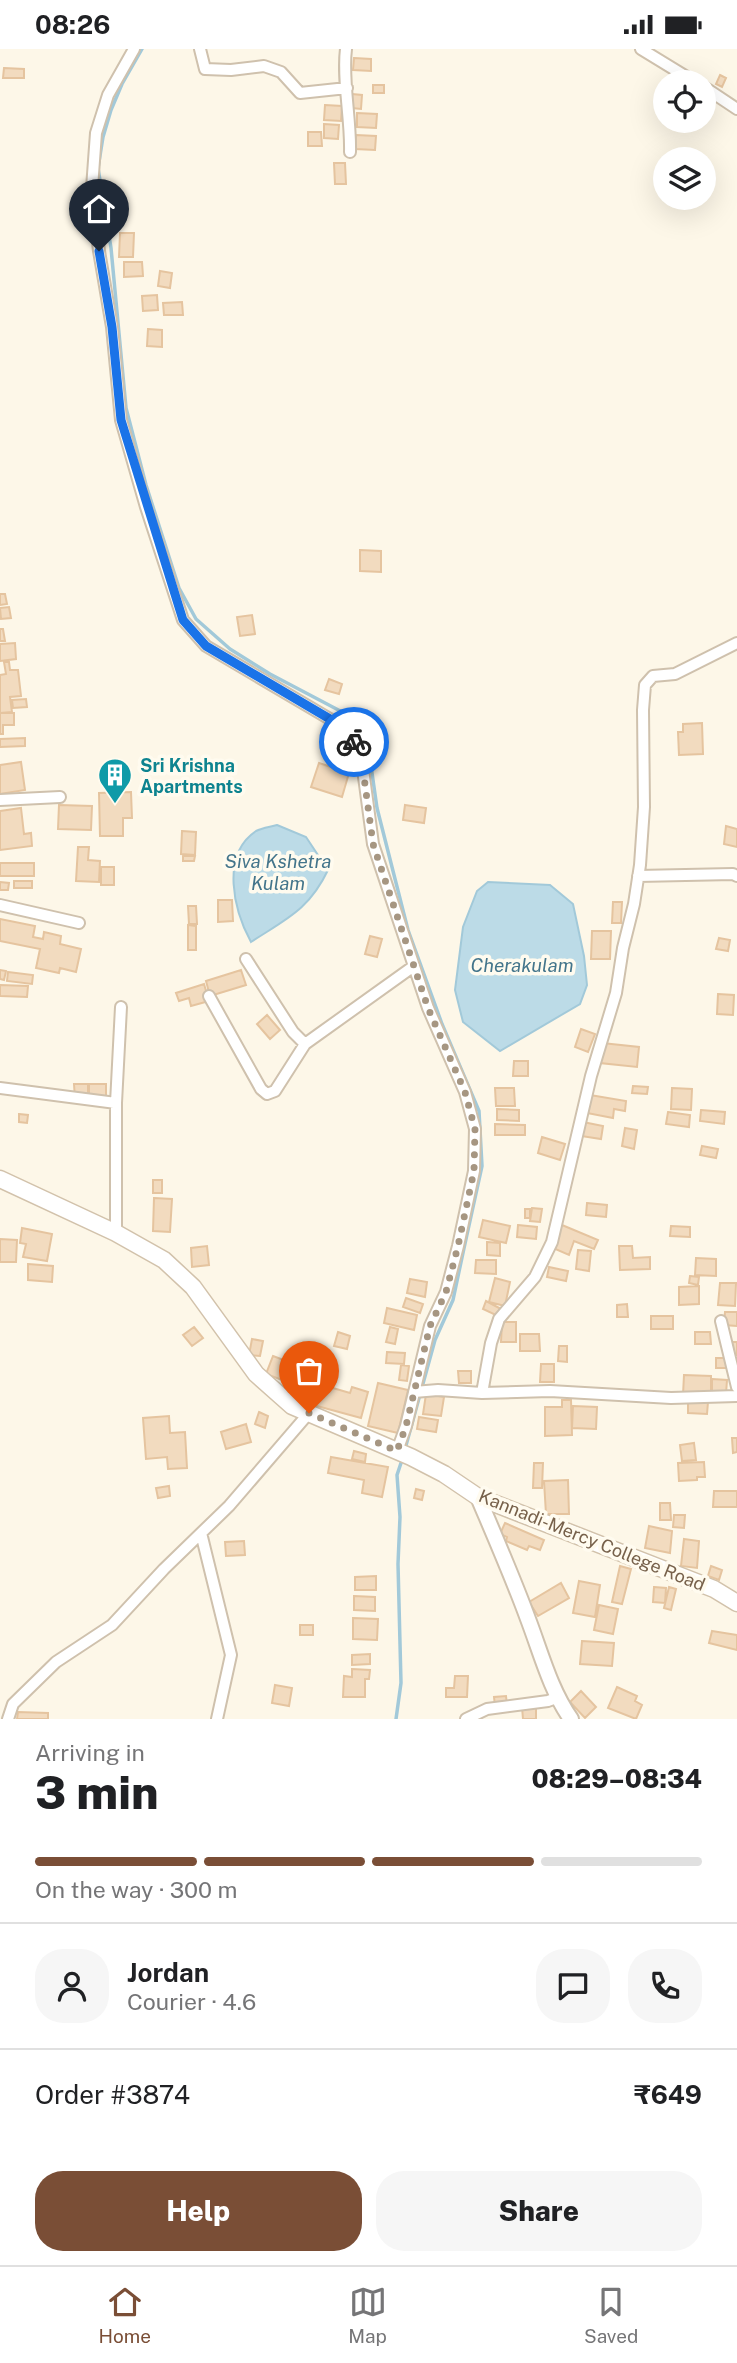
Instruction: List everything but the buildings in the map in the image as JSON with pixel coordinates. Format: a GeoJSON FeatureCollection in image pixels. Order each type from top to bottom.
{"type":"FeatureCollection","features":[{"type":"Feature","properties":{"kind":"main road","name":"Kannadi-Mercy College Road"},"geometry":{"type":"LineString","coordinates":[[0,1179],[116,1233],[164,1259],[192,1287],[256,1374],[292,1406],[404,1454],[444,1474],[478,1497],[714,1589],[737,1602]]}},
{"type":"Feature","properties":{"kind":"street"},"geometry":{"type":"LineString","coordinates":[[134,49],[108,95],[96,133],[92,188],[112,327],[121,420],[146,507],[183,620],[206,646],[335,722],[354,740],[362,762],[373,844],[428,1008],[465,1092],[475,1129],[474,1171],[458,1246],[446,1292],[430,1326],[406,1426],[404,1454]]}},
{"type":"Feature","properties":{"kind":"street"},"geometry":{"type":"LineString","coordinates":[[200,49],[205,69],[231,70],[264,66],[281,72],[300,93],[347,88]]}},
{"type":"Feature","properties":{"kind":"street"},"geometry":{"type":"LineString","coordinates":[[346,49],[344,65],[350,152]]}},
{"type":"Feature","properties":{"kind":"street"},"geometry":{"type":"LineString","coordinates":[[641,49],[675,70]]}},
{"type":"Feature","properties":{"kind":"street"},"geometry":{"type":"LineString","coordinates":[[716,95],[737,109]]}},
{"type":"Feature","properties":{"kind":"street"},"geometry":{"type":"LineString","coordinates":[[482,1393],[499,1319],[535,1277],[552,1242],[591,1076],[616,993],[638,876],[643,807],[645,685],[653,677],[675,674],[737,643]]}},
{"type":"Feature","properties":{"kind":"street"},"geometry":{"type":"LineString","coordinates":[[0,800],[60,797]]}},
{"type":"Feature","properties":{"kind":"street"},"geometry":{"type":"LineString","coordinates":[[638,876],[736,871]]}},
{"type":"Feature","properties":{"kind":"street"},"geometry":{"type":"LineString","coordinates":[[0,905],[79,923]]}},
{"type":"Feature","properties":{"kind":"street"},"geometry":{"type":"LineString","coordinates":[[246,959],[293,1032],[305,1044]]}},
{"type":"Feature","properties":{"kind":"street"},"geometry":{"type":"LineString","coordinates":[[209,996],[261,1090],[267,1094],[275,1091],[305,1044],[414,966]]}},
{"type":"Feature","properties":{"kind":"street"},"geometry":{"type":"LineString","coordinates":[[116,1233],[116,1103],[121,1007]]}},
{"type":"Feature","properties":{"kind":"street"},"geometry":{"type":"LineString","coordinates":[[0,1088],[116,1103]]}},
{"type":"Feature","properties":{"kind":"street"},"geometry":{"type":"LineString","coordinates":[[721,1321],[737,1387]]}},
{"type":"Feature","properties":{"kind":"street"},"geometry":{"type":"LineString","coordinates":[[414,1391],[550,1391],[671,1398],[737,1396]]}},
{"type":"Feature","properties":{"kind":"street"},"geometry":{"type":"LineString","coordinates":[[8,1719],[13,1704],[57,1662],[112,1625],[256,1476],[309,1413]]}},
{"type":"Feature","properties":{"kind":"street"},"geometry":{"type":"LineString","coordinates":[[478,1497],[559,1697],[571,1719]]}},
{"type":"Feature","properties":{"kind":"street"},"geometry":{"type":"LineString","coordinates":[[201,1533],[231,1655],[217,1719]]}},
{"type":"Feature","properties":{"kind":"street"},"geometry":{"type":"LineString","coordinates":[[466,1719],[487,1709],[548,1701],[559,1697]]}},
{"type":"Feature","properties":{"kind":"water","name":"Siva Kshetra Kulam"},"geometry":{"type":"Polygon","coordinates":[[[277,825],[306,837],[328,870],[305,904],[286,920],[251,942],[236,900],[234,868],[245,841],[256,831],[277,825]]]}},
{"type":"Feature","properties":{"kind":"water","name":"Cherakulam"},"geometry":{"type":"Polygon","coordinates":[[[488,882],[550,885],[573,904],[587,985],[580,1004],[500,1051],[463,1022],[455,990],[463,927],[477,891],[488,882]]]}},
{"type":"Feature","properties":{"kind":"waterway"},"geometry":{"type":"LineString","coordinates":[[142,49],[111,110],[98,168],[111,248],[126,408],[146,485],[179,588],[196,619],[230,649],[270,674],[365,724],[377,808],[408,930],[442,1024],[479,1111],[482,1166],[453,1300],[435,1340],[405,1449]]}},
{"type":"Feature","properties":{"kind":"waterway"},"geometry":{"type":"LineString","coordinates":[[396,1719],[401,1683],[398,1564],[400,1517],[397,1475],[402,1460]]}},
{"type":"Feature","properties":{"kind":"way so far"},"geometry":{"type":"LineString","coordinates":[[309,1413],[397,1451],[425,1355],[430,1326],[446,1292],[474,1171],[475,1129],[465,1092],[428,1008],[373,844],[362,762],[354,742]]}},
{"type":"Feature","properties":{"kind":"place","name":"Sri Krishna Apartments"},"geometry":{"type":"Point","coordinates":[115,805]}},
{"type":"Feature","properties":{"kind":"route"},"geometry":{"type":"LineString","coordinates":[[99,251],[112,327],[121,420],[183,620],[206,646],[335,722],[354,742]]}}]}
